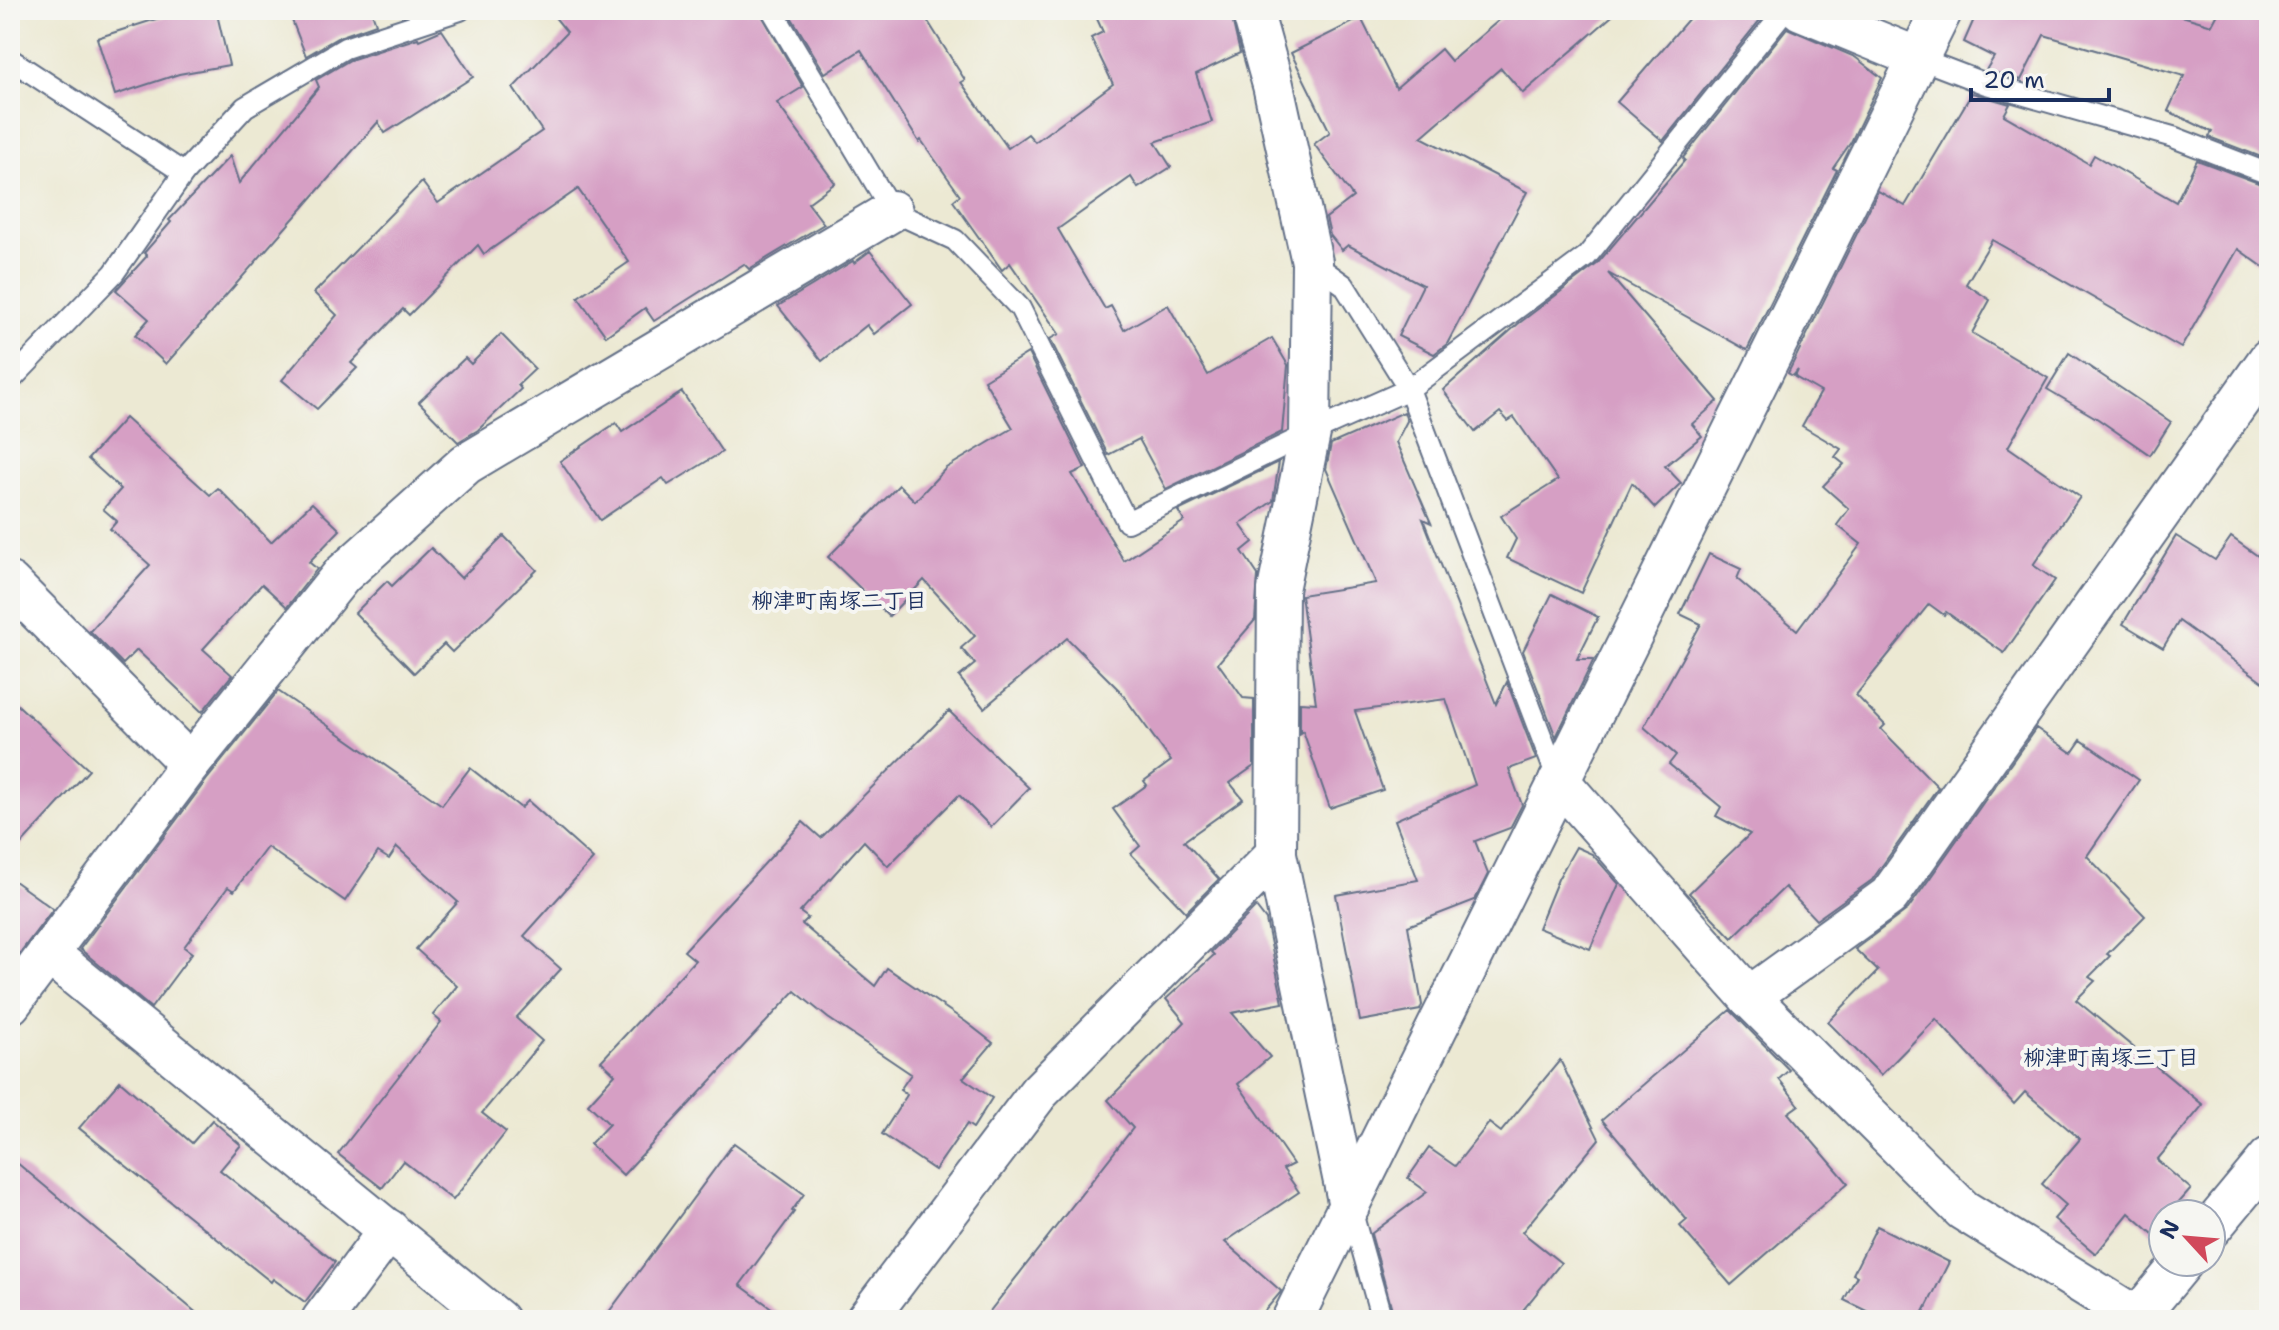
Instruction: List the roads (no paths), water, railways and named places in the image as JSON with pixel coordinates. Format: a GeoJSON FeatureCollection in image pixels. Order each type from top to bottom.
{"type":"FeatureCollection","features":[{"type":"Feature","properties":{"kind":"street"},"geometry":{"type":"LineString","coordinates":[[1252,10],[1273,85],[1312,262],[1310,433],[1278,590],[1276,854],[1349,1206]]}},
{"type":"Feature","properties":{"kind":"street"},"geometry":{"type":"LineString","coordinates":[[1801,10],[1918,58]]}},
{"type":"Feature","properties":{"kind":"street"},"geometry":{"type":"LineString","coordinates":[[1292,1320],[1942,10]]}},
{"type":"Feature","properties":{"kind":"street"},"geometry":{"type":"LineString","coordinates":[[10,1004],[190,764],[342,575],[466,464],[892,211]]}},
{"type":"Feature","properties":{"kind":"street"},"geometry":{"type":"LineString","coordinates":[[1749,997],[1889,896],[2269,359]]}},
{"type":"Feature","properties":{"kind":"street"},"geometry":{"type":"LineString","coordinates":[[10,583],[190,764]]}},
{"type":"Feature","properties":{"kind":"street"},"geometry":{"type":"LineString","coordinates":[[1559,781],[1749,997],[1963,1210],[2137,1319],[2170,1278]]}},
{"type":"Feature","properties":{"kind":"street"},"geometry":{"type":"LineString","coordinates":[[866,1320],[1039,1092],[1276,854]]}},
{"type":"Feature","properties":{"kind":"street"},"geometry":{"type":"LineString","coordinates":[[48,953],[498,1320]]}},
{"type":"Feature","properties":{"kind":"street"},"geometry":{"type":"LineString","coordinates":[[2227,1209],[2269,1158]]}},
{"type":"Feature","properties":{"kind":"street"},"geometry":{"type":"LineString","coordinates":[[322,1320],[389,1230]]}},
{"type":"Feature","properties":{"kind":"lane"},"geometry":{"type":"LineString","coordinates":[[10,381],[114,273],[184,173],[245,107],[345,48],[460,10]]}},
{"type":"Feature","properties":{"kind":"lane"},"geometry":{"type":"LineString","coordinates":[[772,10],[892,211],[955,240],[1020,308],[1127,522],[1310,433],[1409,389],[1587,256],[1785,10]]}},
{"type":"Feature","properties":{"kind":"lane"},"geometry":{"type":"LineString","coordinates":[[1918,58],[1986,84],[2173,137],[2269,174]]}},
{"type":"Feature","properties":{"kind":"lane"},"geometry":{"type":"LineString","coordinates":[[10,59],[184,173]]}},
{"type":"Feature","properties":{"kind":"lane"},"geometry":{"type":"LineString","coordinates":[[1312,262],[1344,285],[1409,389],[1559,781]]}},
{"type":"Feature","properties":{"kind":"lane"},"geometry":{"type":"LineString","coordinates":[[1349,1206],[1382,1320]]}},
{"type":"Feature","properties":{"kind":"district","name":"柳津町南塚二丁目"},"geometry":{"type":"Point","coordinates":[839,600]}},
{"type":"Feature","properties":{"kind":"district","name":"柳津町南塚三丁目"},"geometry":{"type":"Point","coordinates":[2111,1057]}}]}
